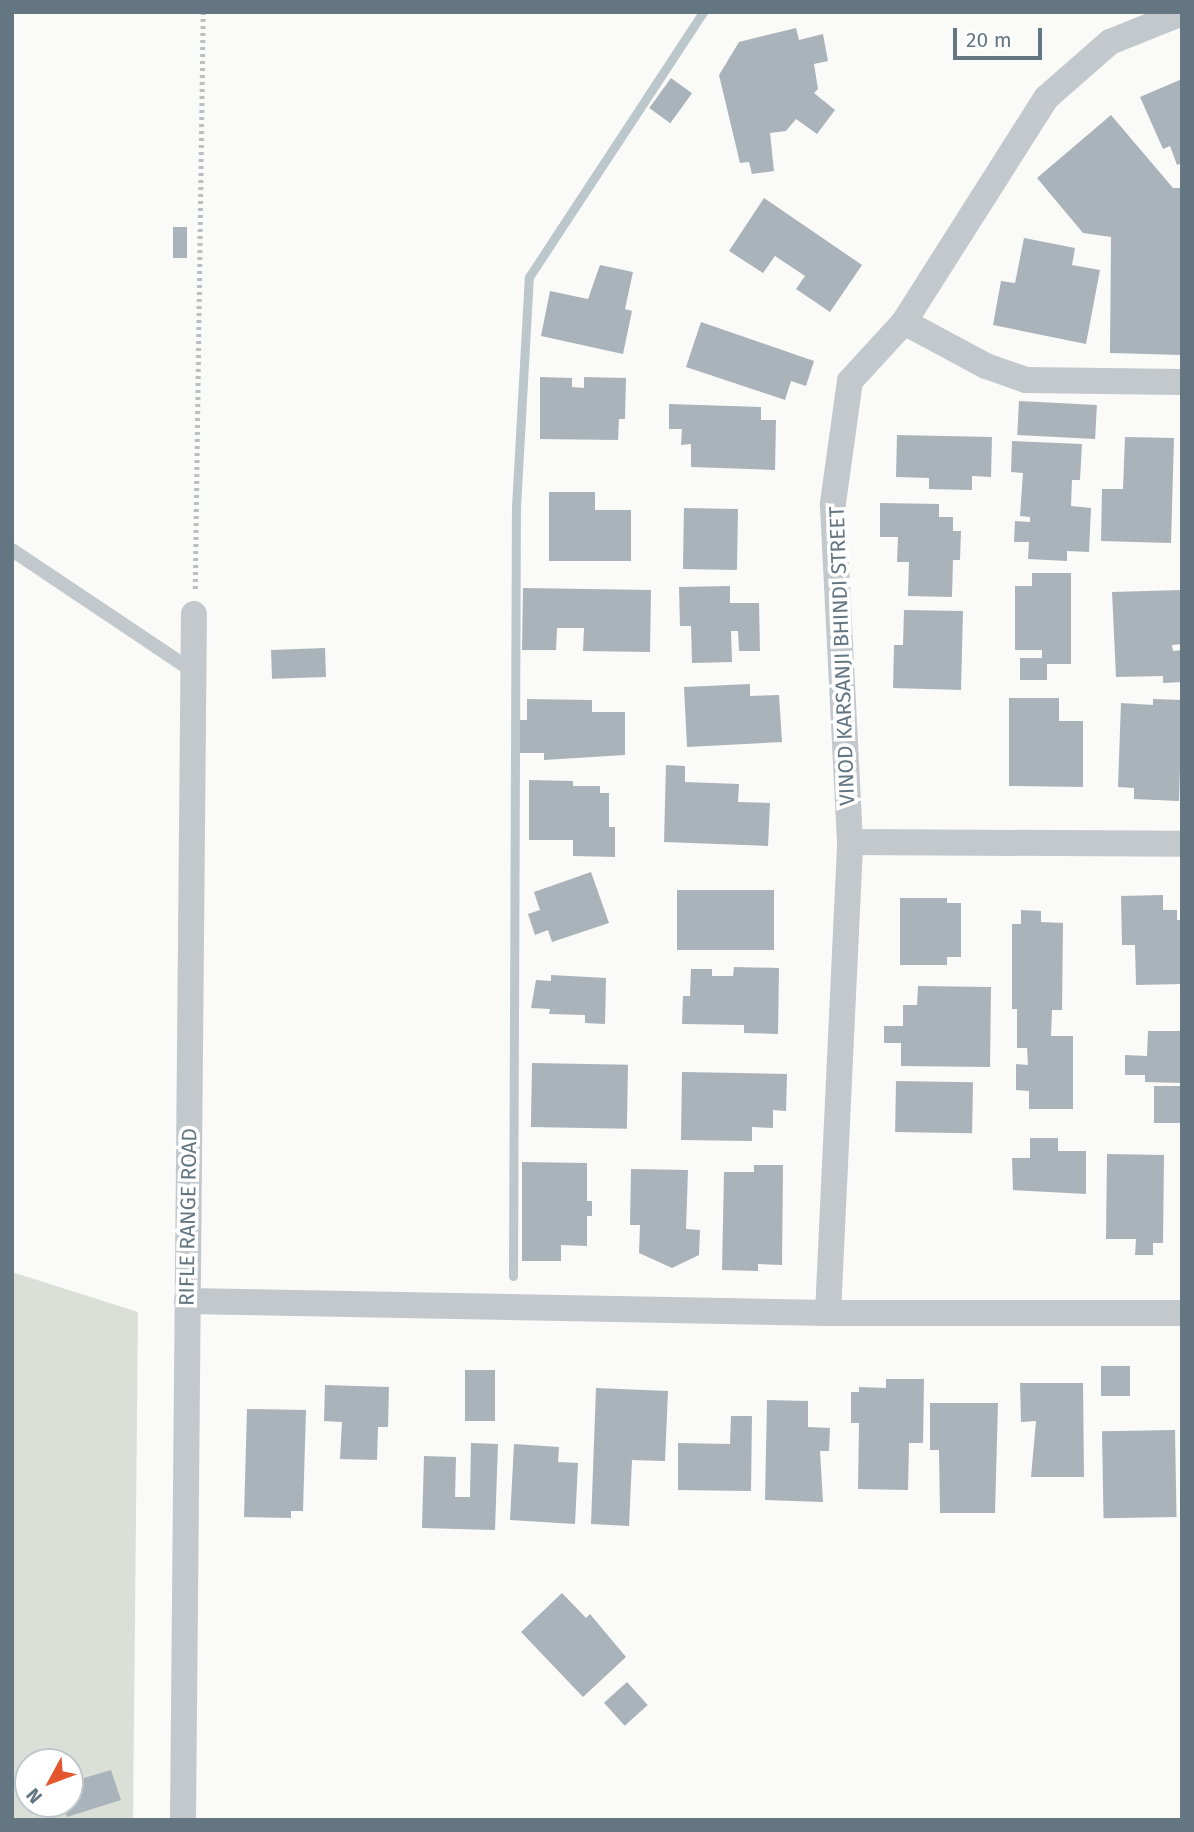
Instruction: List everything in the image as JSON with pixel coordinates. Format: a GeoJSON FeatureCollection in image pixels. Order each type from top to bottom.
{"type":"FeatureCollection","features":[{"type":"Feature","properties":{"kind":"street","name":"VINOD KARSANJI BHINDI STREET"},"geometry":{"type":"LineString","coordinates":[[828,1313],[850,842],[833,503],[850,381],[904,321],[1046,98],[1110,42],[1182,13]]}},
{"type":"Feature","properties":{"kind":"street"},"geometry":{"type":"LineString","coordinates":[[904,321],[986,366],[1026,380],[1182,382]]}},
{"type":"Feature","properties":{"kind":"street","name":"RIFLE RANGE ROAD"},"geometry":{"type":"LineString","coordinates":[[183,1820],[194,614]]}},
{"type":"Feature","properties":{"kind":"street"},"geometry":{"type":"LineString","coordinates":[[850,842],[1182,844]]}},
{"type":"Feature","properties":{"kind":"street"},"geometry":{"type":"LineString","coordinates":[[187,1301],[828,1313],[1182,1312]]}},
{"type":"Feature","properties":{"kind":"lane"},"geometry":{"type":"LineString","coordinates":[[12,550],[194,672]]}},
{"type":"Feature","properties":{"kind":"path"},"geometry":{"type":"LineString","coordinates":[[194,614],[203,12]]}},
{"type":"Feature","properties":{"kind":"shaded area"},"geometry":{"type":"Polygon","coordinates":[[[12,1272],[138,1312],[133,1820],[12,1820],[12,1272]]]}},
{"type":"Feature","properties":{"kind":"building"},"geometry":{"type":"Polygon","coordinates":[[[796,28],[799,40],[823,34],[828,61],[814,64],[818,89],[814,93],[835,110],[817,134],[796,119],[786,131],[770,133],[774,171],[752,174],[749,162],[740,163],[719,75],[739,42],[796,28]]]}},
{"type":"Feature","properties":{"kind":"building"},"geometry":{"type":"Polygon","coordinates":[[[671,78],[692,93],[670,123],[649,108],[671,78]]]}},
{"type":"Feature","properties":{"kind":"building"},"geometry":{"type":"Polygon","coordinates":[[[1182,79],[1182,163],[1177,165],[1170,146],[1163,149],[1140,97],[1182,79]]]}},
{"type":"Feature","properties":{"kind":"building"},"geometry":{"type":"Polygon","coordinates":[[[1111,115],[1173,188],[1182,188],[1182,355],[1110,353],[1111,237],[1083,233],[1037,178],[1111,115]]]}},
{"type":"Feature","properties":{"kind":"building"},"geometry":{"type":"Polygon","coordinates":[[[764,198],[862,265],[830,312],[796,289],[805,276],[775,256],[763,273],[729,251],[764,198]]]}},
{"type":"Feature","properties":{"kind":"building"},"geometry":{"type":"Polygon","coordinates":[[[173,227],[187,227],[187,258],[173,258],[173,227]]]}},
{"type":"Feature","properties":{"kind":"building"},"geometry":{"type":"Polygon","coordinates":[[[1024,238],[1075,248],[1072,265],[1100,270],[1086,344],[993,325],[1001,281],[1015,283],[1024,238]]]}},
{"type":"Feature","properties":{"kind":"building"},"geometry":{"type":"Polygon","coordinates":[[[600,265],[633,272],[625,309],[632,311],[623,354],[541,336],[550,291],[588,299],[600,265]]]}},
{"type":"Feature","properties":{"kind":"building"},"geometry":{"type":"Polygon","coordinates":[[[701,322],[814,361],[806,386],[791,381],[785,400],[686,367],[701,322]]]}},
{"type":"Feature","properties":{"kind":"building"},"geometry":{"type":"Polygon","coordinates":[[[540,377],[572,378],[572,387],[584,388],[584,377],[626,378],[625,419],[619,419],[618,440],[540,439],[540,377]]]}},
{"type":"Feature","properties":{"kind":"building"},"geometry":{"type":"Polygon","coordinates":[[[1019,401],[1097,405],[1095,439],[1017,435],[1019,401]]]}},
{"type":"Feature","properties":{"kind":"building"},"geometry":{"type":"Polygon","coordinates":[[[669,404],[761,407],[761,420],[776,420],[775,470],[691,467],[691,444],[681,445],[682,429],[669,429],[669,404]]]}},
{"type":"Feature","properties":{"kind":"building"},"geometry":{"type":"Polygon","coordinates":[[[897,435],[992,437],[991,477],[972,476],[972,490],[929,489],[929,478],[896,477],[897,435]]]}},
{"type":"Feature","properties":{"kind":"building"},"geometry":{"type":"Polygon","coordinates":[[[1125,437],[1174,438],[1171,543],[1101,541],[1102,489],[1123,489],[1125,437]]]}},
{"type":"Feature","properties":{"kind":"building"},"geometry":{"type":"Polygon","coordinates":[[[1012,441],[1082,444],[1080,480],[1072,480],[1071,506],[1091,508],[1089,552],[1067,551],[1067,561],[1028,559],[1029,542],[1014,542],[1015,521],[1030,522],[1030,517],[1020,516],[1023,473],[1011,472],[1012,441]]]}},
{"type":"Feature","properties":{"kind":"building"},"geometry":{"type":"Polygon","coordinates":[[[549,492],[595,492],[595,510],[631,510],[631,561],[549,561],[549,492]]]}},
{"type":"Feature","properties":{"kind":"building"},"geometry":{"type":"Polygon","coordinates":[[[880,503],[939,504],[939,517],[953,517],[953,531],[961,531],[960,560],[953,560],[952,597],[908,596],[909,562],[897,562],[898,537],[880,537],[880,503]]]}},
{"type":"Feature","properties":{"kind":"building"},"geometry":{"type":"Polygon","coordinates":[[[684,508],[738,509],[737,570],[683,569],[684,508]]]}},
{"type":"Feature","properties":{"kind":"building"},"geometry":{"type":"Polygon","coordinates":[[[1032,573],[1071,573],[1071,664],[1047,664],[1047,680],[1020,680],[1020,658],[1042,658],[1042,650],[1015,650],[1015,586],[1032,586],[1032,573]]]}},
{"type":"Feature","properties":{"kind":"building"},"geometry":{"type":"Polygon","coordinates":[[[730,586],[730,603],[759,603],[760,651],[739,651],[738,631],[731,631],[732,662],[692,663],[691,626],[680,626],[679,587],[730,586]]]}},
{"type":"Feature","properties":{"kind":"building"},"geometry":{"type":"Polygon","coordinates":[[[523,588],[651,590],[650,652],[583,651],[584,628],[557,628],[556,650],[522,650],[523,588]]]}},
{"type":"Feature","properties":{"kind":"building"},"geometry":{"type":"Polygon","coordinates":[[[1182,590],[1182,644],[1172,645],[1173,651],[1182,650],[1182,682],[1163,683],[1163,676],[1116,677],[1112,592],[1182,590]]]}},
{"type":"Feature","properties":{"kind":"building"},"geometry":{"type":"Polygon","coordinates":[[[904,610],[963,611],[961,690],[893,688],[894,645],[903,645],[904,610]]]}},
{"type":"Feature","properties":{"kind":"building"},"geometry":{"type":"Polygon","coordinates":[[[325,648],[326,677],[272,679],[271,650],[325,648]]]}},
{"type":"Feature","properties":{"kind":"building"},"geometry":{"type":"Polygon","coordinates":[[[750,684],[750,696],[779,695],[782,742],[687,747],[684,687],[750,684]]]}},
{"type":"Feature","properties":{"kind":"building"},"geometry":{"type":"Polygon","coordinates":[[[1009,698],[1059,698],[1059,721],[1083,721],[1083,787],[1009,786],[1009,698]]]}},
{"type":"Feature","properties":{"kind":"building"},"geometry":{"type":"Polygon","coordinates":[[[527,699],[592,700],[592,712],[625,712],[625,755],[544,760],[544,753],[520,753],[520,720],[527,720],[527,699]]]}},
{"type":"Feature","properties":{"kind":"building"},"geometry":{"type":"Polygon","coordinates":[[[1153,699],[1182,700],[1179,801],[1134,799],[1134,788],[1118,787],[1121,703],[1153,705],[1153,699]]]}},
{"type":"Feature","properties":{"kind":"building"},"geometry":{"type":"Polygon","coordinates":[[[666,765],[685,766],[685,782],[739,784],[738,802],[770,803],[768,846],[664,842],[666,765]]]}},
{"type":"Feature","properties":{"kind":"building"},"geometry":{"type":"Polygon","coordinates":[[[529,780],[573,781],[573,786],[600,786],[600,793],[609,793],[609,827],[615,827],[615,857],[573,856],[573,840],[529,840],[529,780]]]}},
{"type":"Feature","properties":{"kind":"building"},"geometry":{"type":"Polygon","coordinates":[[[591,872],[609,923],[552,942],[548,930],[535,935],[528,914],[540,910],[534,892],[591,872]]]}},
{"type":"Feature","properties":{"kind":"building"},"geometry":{"type":"Polygon","coordinates":[[[677,890],[774,890],[774,950],[677,950],[677,890]]]}},
{"type":"Feature","properties":{"kind":"building"},"geometry":{"type":"Polygon","coordinates":[[[1163,895],[1163,910],[1177,910],[1177,920],[1182,920],[1182,984],[1136,985],[1135,945],[1122,945],[1121,896],[1163,895]]]}},
{"type":"Feature","properties":{"kind":"building"},"geometry":{"type":"Polygon","coordinates":[[[900,898],[947,898],[947,903],[961,903],[961,957],[947,957],[947,965],[900,965],[900,898]]]}},
{"type":"Feature","properties":{"kind":"building"},"geometry":{"type":"Polygon","coordinates":[[[1021,910],[1041,911],[1041,922],[1063,923],[1062,1010],[1052,1010],[1051,1036],[1073,1036],[1073,1109],[1029,1109],[1029,1091],[1016,1090],[1016,1064],[1028,1065],[1027,1048],[1017,1048],[1017,1009],[1012,1009],[1012,924],[1021,924],[1021,910]]]}},
{"type":"Feature","properties":{"kind":"building"},"geometry":{"type":"Polygon","coordinates":[[[734,967],[779,968],[778,1034],[744,1033],[744,1025],[682,1024],[683,996],[690,996],[691,969],[712,969],[712,976],[733,976],[734,967]]]}},
{"type":"Feature","properties":{"kind":"building"},"geometry":{"type":"Polygon","coordinates":[[[551,975],[606,978],[605,1024],[585,1023],[585,1015],[549,1014],[550,1009],[531,1008],[536,980],[551,981],[551,975]]]}},
{"type":"Feature","properties":{"kind":"building"},"geometry":{"type":"Polygon","coordinates":[[[918,986],[991,987],[990,1067],[901,1066],[901,1043],[884,1043],[884,1026],[903,1026],[903,1005],[917,1005],[918,986]]]}},
{"type":"Feature","properties":{"kind":"building"},"geometry":{"type":"Polygon","coordinates":[[[1148,1031],[1182,1031],[1182,1083],[1145,1082],[1145,1075],[1125,1075],[1125,1055],[1147,1056],[1148,1031]]]}},
{"type":"Feature","properties":{"kind":"building"},"geometry":{"type":"Polygon","coordinates":[[[532,1063],[628,1065],[627,1129],[531,1127],[532,1063]]]}},
{"type":"Feature","properties":{"kind":"building"},"geometry":{"type":"Polygon","coordinates":[[[682,1072],[787,1074],[786,1111],[773,1110],[773,1128],[752,1127],[752,1141],[681,1140],[682,1072]]]}},
{"type":"Feature","properties":{"kind":"building"},"geometry":{"type":"Polygon","coordinates":[[[896,1081],[973,1082],[972,1133],[895,1132],[896,1081]]]}},
{"type":"Feature","properties":{"kind":"building"},"geometry":{"type":"Polygon","coordinates":[[[1154,1086],[1182,1086],[1182,1123],[1154,1123],[1154,1086]]]}},
{"type":"Feature","properties":{"kind":"building"},"geometry":{"type":"Polygon","coordinates":[[[1030,1138],[1058,1138],[1058,1151],[1086,1151],[1086,1194],[1013,1190],[1012,1158],[1030,1158],[1030,1138]]]}},
{"type":"Feature","properties":{"kind":"building"},"geometry":{"type":"Polygon","coordinates":[[[1107,1154],[1164,1155],[1163,1243],[1153,1243],[1153,1255],[1135,1255],[1136,1239],[1106,1239],[1107,1154]]]}},
{"type":"Feature","properties":{"kind":"building"},"geometry":{"type":"Polygon","coordinates":[[[522,1162],[587,1163],[587,1201],[592,1201],[592,1216],[587,1216],[587,1246],[561,1245],[561,1261],[522,1261],[522,1162]]]}},
{"type":"Feature","properties":{"kind":"building"},"geometry":{"type":"Polygon","coordinates":[[[754,1165],[783,1165],[782,1265],[758,1264],[758,1271],[722,1270],[724,1172],[754,1172],[754,1165]]]}},
{"type":"Feature","properties":{"kind":"building"},"geometry":{"type":"Polygon","coordinates":[[[631,1169],[688,1170],[686,1229],[700,1230],[699,1255],[672,1268],[639,1253],[640,1225],[630,1225],[631,1169]]]}},
{"type":"Feature","properties":{"kind":"building"},"geometry":{"type":"Polygon","coordinates":[[[1101,1366],[1130,1366],[1130,1396],[1101,1396],[1101,1366]]]}},
{"type":"Feature","properties":{"kind":"building"},"geometry":{"type":"Polygon","coordinates":[[[465,1370],[495,1370],[495,1421],[465,1421],[465,1370]]]}},
{"type":"Feature","properties":{"kind":"building"},"geometry":{"type":"Polygon","coordinates":[[[886,1379],[924,1379],[923,1443],[909,1443],[908,1490],[858,1489],[859,1423],[851,1423],[851,1392],[859,1392],[859,1387],[886,1388],[886,1379]]]}},
{"type":"Feature","properties":{"kind":"building"},"geometry":{"type":"Polygon","coordinates":[[[1020,1383],[1083,1383],[1084,1477],[1031,1477],[1036,1421],[1021,1422],[1020,1383]]]}},
{"type":"Feature","properties":{"kind":"building"},"geometry":{"type":"Polygon","coordinates":[[[325,1385],[389,1387],[388,1427],[378,1427],[377,1460],[340,1459],[342,1422],[324,1421],[325,1385]]]}},
{"type":"Feature","properties":{"kind":"building"},"geometry":{"type":"Polygon","coordinates":[[[596,1388],[668,1391],[665,1461],[632,1460],[629,1526],[591,1524],[596,1388]]]}},
{"type":"Feature","properties":{"kind":"building"},"geometry":{"type":"Polygon","coordinates":[[[767,1400],[808,1401],[808,1427],[830,1428],[829,1451],[820,1451],[823,1502],[765,1500],[767,1400]]]}},
{"type":"Feature","properties":{"kind":"building"},"geometry":{"type":"Polygon","coordinates":[[[930,1403],[998,1403],[995,1513],[940,1513],[939,1450],[930,1450],[930,1403]]]}},
{"type":"Feature","properties":{"kind":"building"},"geometry":{"type":"Polygon","coordinates":[[[247,1409],[306,1410],[303,1511],[291,1511],[291,1518],[244,1517],[247,1409]]]}},
{"type":"Feature","properties":{"kind":"building"},"geometry":{"type":"Polygon","coordinates":[[[731,1416],[752,1416],[751,1491],[678,1490],[678,1443],[730,1444],[731,1416]]]}},
{"type":"Feature","properties":{"kind":"building"},"geometry":{"type":"Polygon","coordinates":[[[1175,1430],[1177,1517],[1104,1518],[1102,1431],[1175,1430]]]}},
{"type":"Feature","properties":{"kind":"building"},"geometry":{"type":"Polygon","coordinates":[[[471,1443],[498,1444],[495,1530],[422,1528],[424,1456],[456,1457],[455,1497],[470,1497],[471,1443]]]}},
{"type":"Feature","properties":{"kind":"building"},"geometry":{"type":"Polygon","coordinates":[[[514,1444],[559,1447],[558,1462],[578,1463],[575,1524],[510,1520],[514,1444]]]}},
{"type":"Feature","properties":{"kind":"building"},"geometry":{"type":"Polygon","coordinates":[[[562,1593],[586,1618],[590,1614],[626,1657],[583,1697],[521,1632],[562,1593]]]}},
{"type":"Feature","properties":{"kind":"building"},"geometry":{"type":"Polygon","coordinates":[[[627,1682],[648,1705],[625,1726],[604,1703],[627,1682]]]}},
{"type":"Feature","properties":{"kind":"building"},"geometry":{"type":"Polygon","coordinates":[[[111,1770],[121,1800],[84,1812],[84,1778],[111,1770]]]}},
{"type":"Feature","properties":{"kind":"waterway"},"geometry":{"type":"LineString","coordinates":[[513,1276],[516,507],[529,277],[703,12]]}}]}
